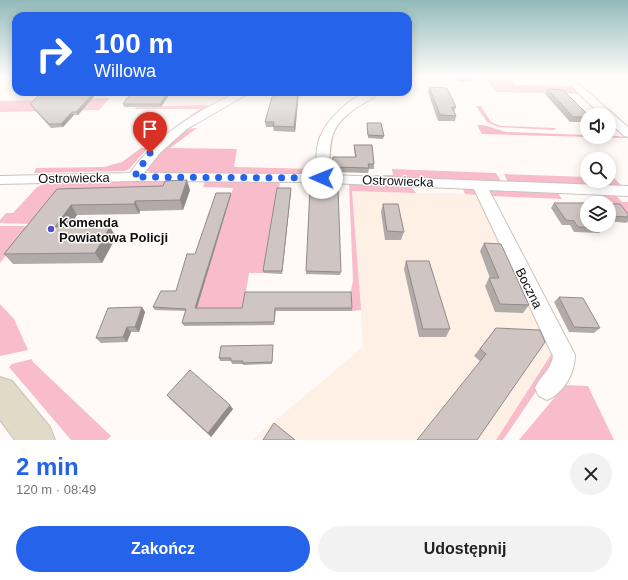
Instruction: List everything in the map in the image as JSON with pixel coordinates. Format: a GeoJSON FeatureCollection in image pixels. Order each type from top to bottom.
{"type":"FeatureCollection","features":[{"type":"Feature","properties":{"kind":"street"},"geometry":{"type":"LineString","coordinates":[[134,177],[150,153],[161,144],[207,113],[236,98]]}},
{"type":"Feature","properties":{"kind":"street"},"geometry":{"type":"LineString","coordinates":[[322,178],[324,167],[323,147],[334,121],[352,105],[365,98]]}},
{"type":"Feature","properties":{"kind":"street"},"geometry":{"type":"LineString","coordinates":[[588,98],[599,108]]}},
{"type":"Feature","properties":{"kind":"street"},"geometry":{"type":"LineString","coordinates":[[616,123],[628,133]]}},
{"type":"Feature","properties":{"kind":"street","name":"Ostrowiecka"},"geometry":{"type":"LineString","coordinates":[[0,180],[134,177],[322,178],[628,191]]}},
{"type":"Feature","properties":{"kind":"street","name":"Boczna"},"geometry":{"type":"LineString","coordinates":[[479,184],[503,235],[564,355],[564,362],[561,371],[547,388]]}},
{"type":"Feature","properties":{"kind":"street"},"geometry":{"type":"LineString","coordinates":[[0,393],[37,440]]}},
{"type":"Feature","properties":{"kind":"shaded area"},"geometry":{"type":"Polygon","coordinates":[[[131,98],[223,98],[201,109],[123,109],[131,98]]]}},
{"type":"Feature","properties":{"kind":"shaded area"},"geometry":{"type":"Polygon","coordinates":[[[109,99],[99,110],[0,112],[0,101],[109,99]]]}},
{"type":"Feature","properties":{"kind":"shaded area"},"geometry":{"type":"Polygon","coordinates":[[[211,106],[193,117],[190,116],[200,109],[135,109],[136,107],[211,106]]]}},
{"type":"Feature","properties":{"kind":"shaded area"},"geometry":{"type":"Polygon","coordinates":[[[476,106],[481,106],[491,122],[501,126],[556,128],[555,130],[498,127],[487,122],[476,106]]]}},
{"type":"Feature","properties":{"kind":"shaded area"},"geometry":{"type":"Polygon","coordinates":[[[477,125],[484,125],[506,132],[580,135],[580,137],[482,134],[477,125]]]}},
{"type":"Feature","properties":{"kind":"shaded area"},"geometry":{"type":"Polygon","coordinates":[[[197,128],[170,148],[237,149],[234,167],[317,169],[318,173],[154,174],[146,170],[145,168],[168,142],[182,132],[197,128]]]}},
{"type":"Feature","properties":{"kind":"shaded area"},"geometry":{"type":"Polygon","coordinates":[[[141,148],[148,148],[129,169],[125,171],[34,173],[36,168],[104,167],[122,162],[141,148]]]}},
{"type":"Feature","properties":{"kind":"shaded area"},"geometry":{"type":"Polygon","coordinates":[[[392,169],[496,173],[501,181],[375,178],[375,175],[393,175],[392,169]]]}},
{"type":"Feature","properties":{"kind":"shaded area"},"geometry":{"type":"Polygon","coordinates":[[[504,174],[580,177],[580,185],[508,182],[504,174]]]}},
{"type":"Feature","properties":{"kind":"shaded area"},"geometry":{"type":"Polygon","coordinates":[[[166,180],[164,188],[31,224],[0,223],[0,220],[6,213],[13,213],[37,187],[46,183],[166,180]]]}},
{"type":"Feature","properties":{"kind":"shaded area"},"geometry":{"type":"Polygon","coordinates":[[[280,180],[264,273],[249,273],[243,311],[196,311],[233,188],[203,187],[205,181],[280,180]]]}},
{"type":"Feature","properties":{"kind":"shaded area"},"geometry":{"type":"Polygon","coordinates":[[[616,180],[622,186],[616,186],[616,180]]]}},
{"type":"Feature","properties":{"kind":"shaded area"},"geometry":{"type":"Polygon","coordinates":[[[349,183],[409,185],[416,193],[352,191],[361,310],[352,311],[350,295],[353,281],[349,183]]]}},
{"type":"Feature","properties":{"kind":"shaded area"},"geometry":{"type":"Polygon","coordinates":[[[462,187],[476,190],[557,350],[555,369],[535,393],[503,440],[496,440],[552,353],[478,195],[465,194],[462,187]]]}},
{"type":"Feature","properties":{"kind":"shaded area"},"geometry":{"type":"Polygon","coordinates":[[[488,189],[556,190],[562,199],[490,196],[488,189]]]}},
{"type":"Feature","properties":{"kind":"shaded area"},"geometry":{"type":"Polygon","coordinates":[[[352,191],[478,194],[552,353],[496,440],[252,440],[363,347],[352,191]]]}},
{"type":"Feature","properties":{"kind":"shaded area"},"geometry":{"type":"Polygon","coordinates":[[[614,193],[622,202],[628,202],[628,223],[616,207],[616,196],[604,196],[602,194],[614,193]]]}},
{"type":"Feature","properties":{"kind":"shaded area"},"geometry":{"type":"Polygon","coordinates":[[[0,226],[29,226],[0,263],[0,226]]]}},
{"type":"Feature","properties":{"kind":"shaded area"},"geometry":{"type":"Polygon","coordinates":[[[0,304],[14,319],[28,350],[0,356],[0,304]]]}},
{"type":"Feature","properties":{"kind":"shaded area"},"geometry":{"type":"Polygon","coordinates":[[[32,359],[33,362],[111,436],[107,440],[71,440],[9,367],[12,364],[32,359]]]}},
{"type":"Feature","properties":{"kind":"shaded area"},"geometry":{"type":"Polygon","coordinates":[[[565,385],[588,386],[614,440],[519,440],[565,385]]]}},
{"type":"Feature","properties":{"kind":"building"},"geometry":{"type":"Polygon","coordinates":[[[36,98],[89,98],[76,112],[72,112],[61,124],[49,124],[30,104],[36,98]]]}},
{"type":"Feature","properties":{"kind":"building"},"geometry":{"type":"Polygon","coordinates":[[[128,98],[164,98],[160,104],[123,104],[128,98]]]}},
{"type":"Feature","properties":{"kind":"building"},"geometry":{"type":"Polygon","coordinates":[[[272,98],[297,98],[294,127],[273,126],[274,122],[265,122],[272,98]]]}},
{"type":"Feature","properties":{"kind":"building"},"geometry":{"type":"Polygon","coordinates":[[[433,98],[452,98],[456,107],[452,107],[456,116],[440,115],[433,98]]]}},
{"type":"Feature","properties":{"kind":"building"},"geometry":{"type":"Polygon","coordinates":[[[555,98],[571,98],[581,108],[580,117],[573,117],[555,98]]]}},
{"type":"Feature","properties":{"kind":"building"},"geometry":{"type":"Polygon","coordinates":[[[367,123],[381,123],[384,136],[368,135],[367,123]]]}},
{"type":"Feature","properties":{"kind":"building"},"geometry":{"type":"Polygon","coordinates":[[[354,145],[372,145],[374,164],[368,164],[369,168],[332,167],[333,157],[356,157],[354,145]]]}},
{"type":"Feature","properties":{"kind":"building"},"geometry":{"type":"Polygon","coordinates":[[[187,180],[180,200],[135,201],[134,204],[71,205],[55,227],[110,227],[95,253],[4,254],[57,189],[163,186],[165,181],[187,180]]]}},
{"type":"Feature","properties":{"kind":"building"},"geometry":{"type":"Polygon","coordinates":[[[277,188],[291,188],[282,271],[263,271],[277,188]]]}},
{"type":"Feature","properties":{"kind":"building"},"geometry":{"type":"Polygon","coordinates":[[[310,188],[338,188],[341,272],[306,271],[310,188]]]}},
{"type":"Feature","properties":{"kind":"building"},"geometry":{"type":"Polygon","coordinates":[[[216,193],[231,193],[195,308],[242,308],[245,292],[351,292],[352,308],[275,308],[274,322],[182,323],[186,309],[153,307],[161,291],[176,291],[187,254],[195,254],[216,193]]]}},
{"type":"Feature","properties":{"kind":"building"},"geometry":{"type":"Polygon","coordinates":[[[554,203],[580,203],[580,227],[578,227],[574,221],[566,220],[554,203]]]}},
{"type":"Feature","properties":{"kind":"building"},"geometry":{"type":"Polygon","coordinates":[[[383,204],[398,204],[404,232],[387,231],[383,204]]]}},
{"type":"Feature","properties":{"kind":"building"},"geometry":{"type":"Polygon","coordinates":[[[616,204],[620,204],[628,214],[628,217],[616,216],[616,204]]]}},
{"type":"Feature","properties":{"kind":"building"},"geometry":{"type":"Polygon","coordinates":[[[484,243],[501,244],[529,305],[500,304],[489,278],[499,278],[484,243]]]}},
{"type":"Feature","properties":{"kind":"building"},"geometry":{"type":"Polygon","coordinates":[[[406,261],[429,261],[450,329],[423,329],[406,261]]]}},
{"type":"Feature","properties":{"kind":"building"},"geometry":{"type":"Polygon","coordinates":[[[559,297],[583,298],[600,328],[574,327],[559,297]]]}},
{"type":"Feature","properties":{"kind":"building"},"geometry":{"type":"Polygon","coordinates":[[[142,307],[135,327],[127,327],[123,337],[96,338],[108,308],[142,307]]]}},
{"type":"Feature","properties":{"kind":"building"},"geometry":{"type":"Polygon","coordinates":[[[496,328],[540,330],[545,342],[477,440],[417,440],[486,354],[480,349],[496,328]]]}},
{"type":"Feature","properties":{"kind":"building"},"geometry":{"type":"Polygon","coordinates":[[[273,345],[272,362],[242,363],[243,361],[231,361],[231,358],[219,358],[221,346],[273,345]]]}},
{"type":"Feature","properties":{"kind":"building"},"geometry":{"type":"Polygon","coordinates":[[[190,370],[230,405],[208,433],[167,395],[190,370]]]}},
{"type":"Feature","properties":{"kind":"building"},"geometry":{"type":"Polygon","coordinates":[[[274,423],[295,440],[263,440],[274,423]]]}},
{"type":"Feature","properties":{"kind":"place","name":"Komenda Powiatowa Policji"},"geometry":{"type":"Point","coordinates":[51,229]}},
{"type":"Feature","properties":{"kind":"route"},"geometry":{"type":"LineString","coordinates":[[150,153],[134,177],[322,178]]}}]}
